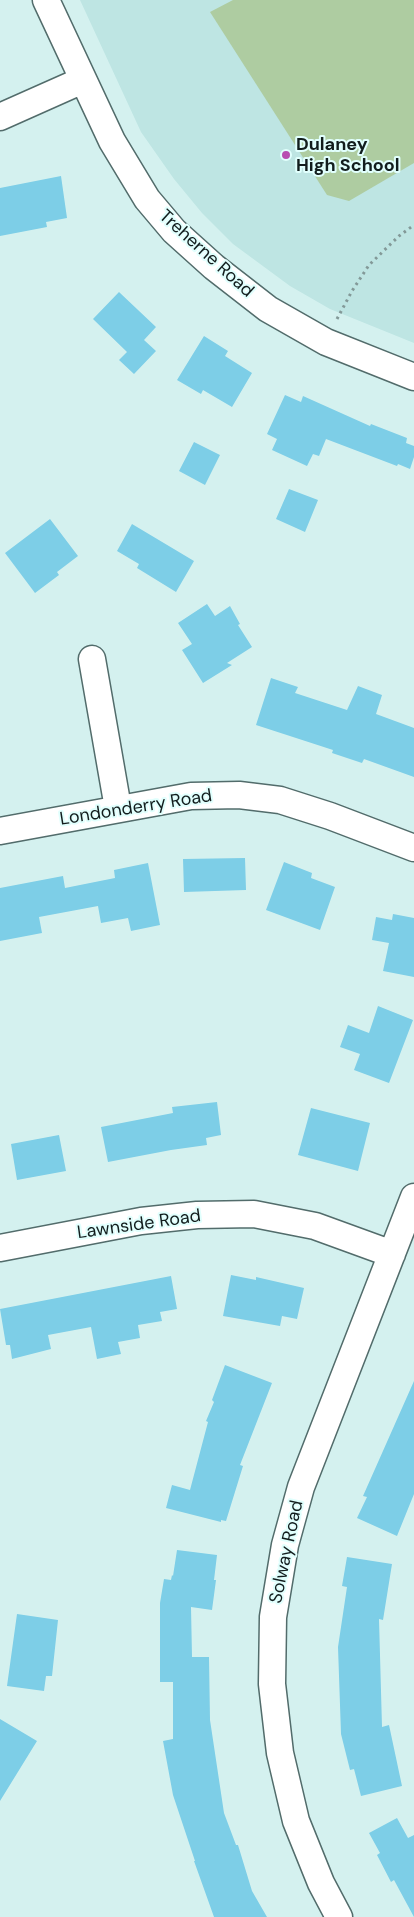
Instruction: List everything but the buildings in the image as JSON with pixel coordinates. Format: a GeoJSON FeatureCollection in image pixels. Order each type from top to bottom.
{"type":"FeatureCollection","features":[{"type":"Feature","properties":{"kind":"street","name":"Treherne Road"},"geometry":{"type":"LineString","coordinates":[[46,0],[112,141],[147,199],[174,231],[214,267],[268,309],[326,342],[414,377]]}},
{"type":"Feature","properties":{"kind":"street"},"geometry":{"type":"LineString","coordinates":[[0,117],[83,80]]}},
{"type":"Feature","properties":{"kind":"street"},"geometry":{"type":"LineString","coordinates":[[92,659],[118,808]]}},
{"type":"Feature","properties":{"kind":"street","name":"Londonderry Road"},"geometry":{"type":"LineString","coordinates":[[0,831],[191,796],[239,795],[280,800],[330,816],[414,848]]}},
{"type":"Feature","properties":{"kind":"street","name":"Solway Road"},"geometry":{"type":"LineString","coordinates":[[339,1917],[321,1883],[296,1821],[280,1753],[272,1684],[273,1617],[285,1545],[301,1487],[414,1197]]}},
{"type":"Feature","properties":{"kind":"street","name":"Lawnside Road"},"geometry":{"type":"LineString","coordinates":[[0,1248],[141,1221],[197,1215],[254,1214],[315,1226],[392,1254]]}},
{"type":"Feature","properties":{"kind":"path"},"geometry":{"type":"LineString","coordinates":[[326,342],[352,290],[369,266],[399,236],[414,225]]}},
{"type":"Feature","properties":{"kind":"shaded area","name":"Dulaney High School"},"geometry":{"type":"Polygon","coordinates":[[[80,0],[414,0],[414,343],[330,309],[290,286],[233,244],[202,213],[174,179],[141,132],[80,0]]]}},
{"type":"Feature","properties":{"kind":"green space"},"geometry":{"type":"Polygon","coordinates":[[[233,0],[414,0],[414,163],[349,201],[327,195],[210,12],[233,0]]]}},
{"type":"Feature","properties":{"kind":"place","name":"Dulaney High School"},"geometry":{"type":"Point","coordinates":[286,155]}}]}
